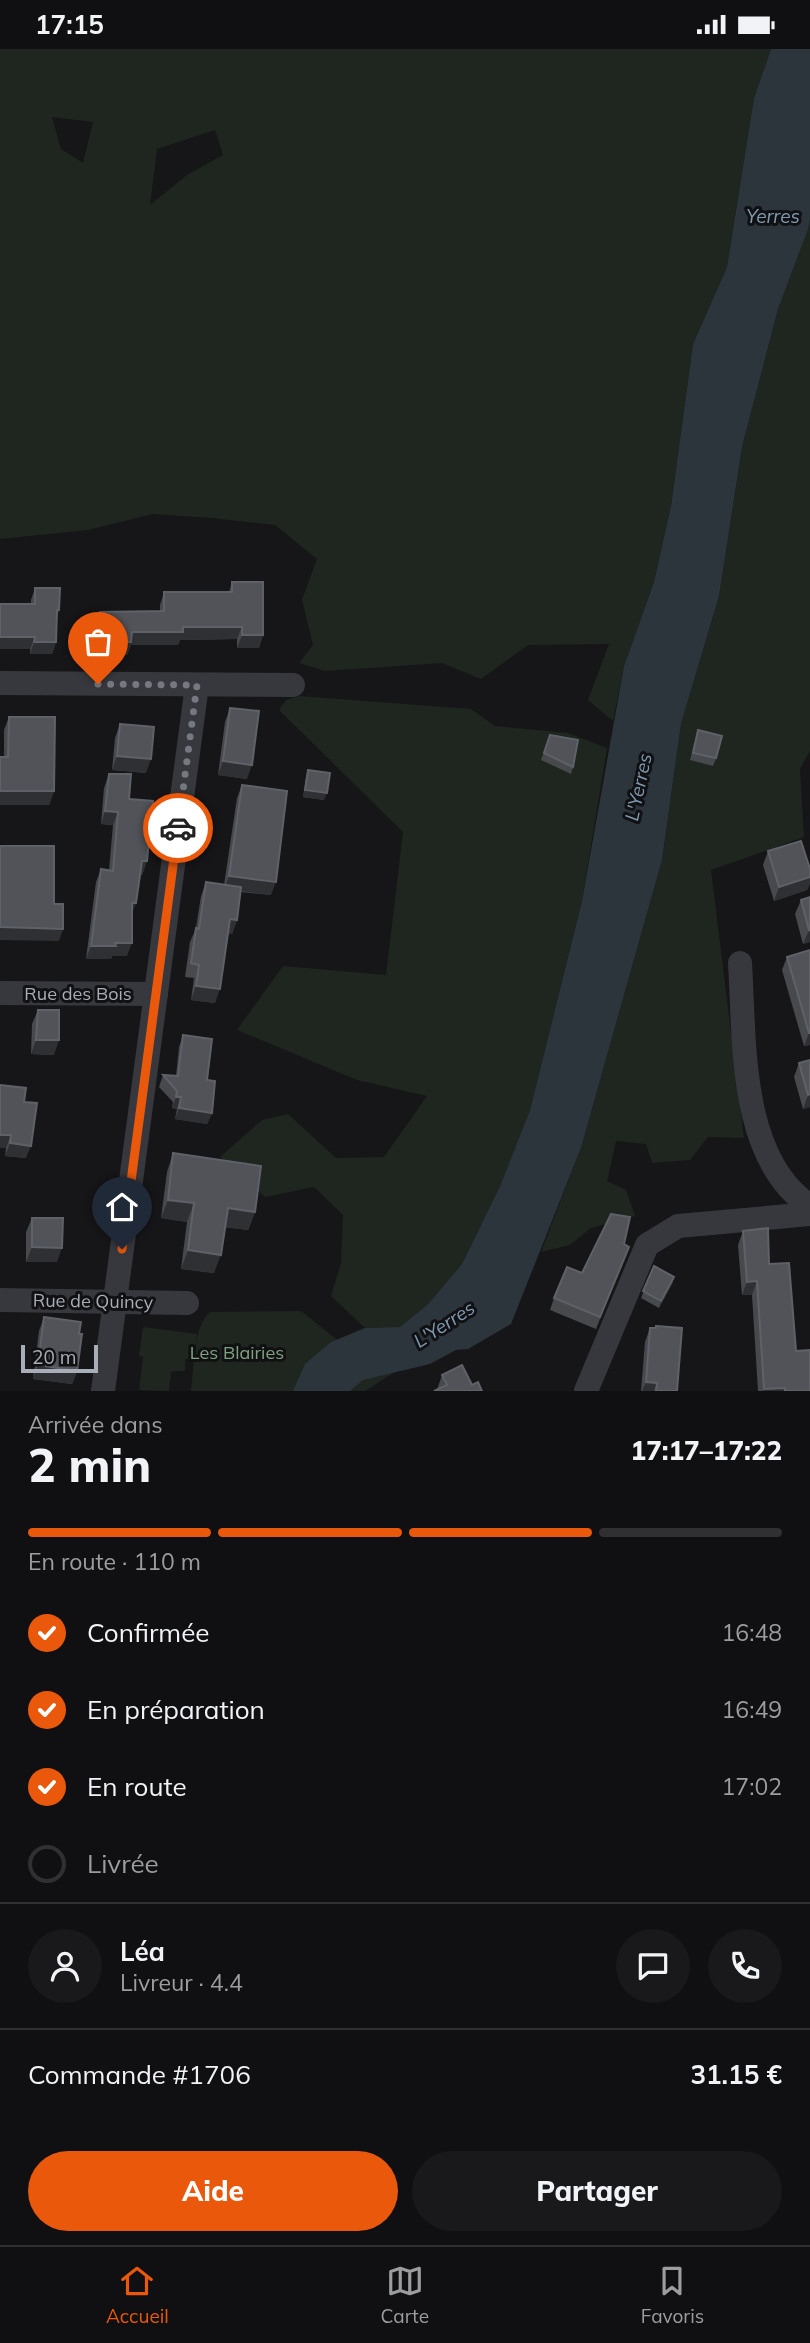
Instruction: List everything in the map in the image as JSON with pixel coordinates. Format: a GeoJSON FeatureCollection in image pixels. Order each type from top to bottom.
{"type":"FeatureCollection","features":[{"type":"Feature","properties":{"kind":"street"},"geometry":{"type":"LineString","coordinates":[[0,683],[293,685]]}},
{"type":"Feature","properties":{"kind":"street"},"geometry":{"type":"LineString","coordinates":[[103,1391],[197,685]]}},
{"type":"Feature","properties":{"kind":"street"},"geometry":{"type":"LineString","coordinates":[[740,963],[750,1104],[767,1154],[802,1200]]}},
{"type":"Feature","properties":{"kind":"street","name":"Rue des Bois"},"geometry":{"type":"LineString","coordinates":[[0,993],[156,994]]}},
{"type":"Feature","properties":{"kind":"street"},"geometry":{"type":"LineString","coordinates":[[586,1391],[647,1245],[678,1226],[810,1214]]}},
{"type":"Feature","properties":{"kind":"street","name":"Rue de Quincy"},"geometry":{"type":"LineString","coordinates":[[0,1300],[187,1303]]}},
{"type":"Feature","properties":{"kind":"green space"},"geometry":{"type":"Polygon","coordinates":[[[0,49],[771,49],[754,98],[727,267],[693,344],[671,506],[654,582],[624,666],[613,721],[588,700],[609,644],[528,645],[481,679],[442,663],[325,671],[299,663],[313,645],[302,600],[317,559],[275,525],[153,514],[88,530],[0,539],[0,49]],[[52,117],[61,149],[83,163],[93,122],[52,117]],[[215,130],[157,149],[150,205],[187,175],[223,155],[215,130]]]}},
{"type":"Feature","properties":{"kind":"green space"},"geometry":{"type":"Polygon","coordinates":[[[810,219],[810,751],[800,769],[804,837],[711,870],[744,1138],[708,1137],[690,1160],[652,1163],[646,1144],[616,1141],[607,1181],[626,1190],[635,1216],[591,1228],[570,1245],[541,1252],[581,1148],[662,860],[681,724],[719,596],[742,447],[778,309],[810,219]]]}},
{"type":"Feature","properties":{"kind":"green space"},"geometry":{"type":"Polygon","coordinates":[[[299,696],[471,709],[495,726],[568,733],[607,748],[582,901],[530,1110],[500,1186],[462,1264],[428,1304],[400,1327],[365,1328],[331,1296],[341,1263],[343,1215],[314,1187],[265,1197],[220,1157],[262,1120],[288,1114],[336,1158],[384,1157],[427,1096],[357,1080],[237,1030],[283,966],[386,975],[403,832],[279,710],[286,700],[299,696]]]}},
{"type":"Feature","properties":{"kind":"green space","name":"Les Blairies"},"geometry":{"type":"Polygon","coordinates":[[[301,1311],[365,1362],[401,1368],[365,1391],[191,1391],[197,1337],[210,1312],[301,1311]]]}},
{"type":"Feature","properties":{"kind":"green space"},"geometry":{"type":"Polygon","coordinates":[[[143,1327],[197,1334],[194,1360],[185,1359],[185,1371],[171,1371],[169,1391],[139,1390],[143,1357],[139,1356],[143,1327]]]}},
{"type":"Feature","properties":{"kind":"water"},"geometry":{"type":"Polygon","coordinates":[[[771,49],[810,49],[810,219],[778,309],[742,447],[719,596],[681,724],[662,860],[581,1148],[511,1324],[468,1349],[456,1350],[430,1364],[363,1380],[350,1391],[293,1391],[305,1364],[331,1342],[365,1328],[400,1327],[428,1304],[462,1264],[500,1186],[530,1110],[582,901],[624,666],[654,582],[671,506],[693,344],[727,267],[754,98],[771,49]]]}},
{"type":"Feature","properties":{"kind":"building"},"geometry":{"type":"Polygon","coordinates":[[[232,582],[263,582],[263,635],[242,635],[242,627],[183,627],[183,632],[132,632],[131,642],[100,642],[100,612],[164,611],[164,592],[232,592],[232,582]]]}},
{"type":"Feature","properties":{"kind":"building"},"geometry":{"type":"Polygon","coordinates":[[[35,588],[60,588],[56,642],[34,642],[35,637],[0,637],[0,604],[35,604],[35,588]]]}},
{"type":"Feature","properties":{"kind":"building"},"geometry":{"type":"Polygon","coordinates":[[[230,708],[259,711],[252,765],[223,761],[230,708]]]}},
{"type":"Feature","properties":{"kind":"building"},"geometry":{"type":"Polygon","coordinates":[[[9,717],[55,717],[54,791],[0,791],[0,757],[8,757],[9,717]]]}},
{"type":"Feature","properties":{"kind":"building"},"geometry":{"type":"Polygon","coordinates":[[[120,724],[154,727],[151,759],[117,756],[120,724]]]}},
{"type":"Feature","properties":{"kind":"building"},"geometry":{"type":"Polygon","coordinates":[[[698,730],[722,736],[716,758],[693,753],[698,730]]]}},
{"type":"Feature","properties":{"kind":"building"},"geometry":{"type":"Polygon","coordinates":[[[550,735],[578,740],[573,767],[544,753],[550,735]]]}},
{"type":"Feature","properties":{"kind":"building"},"geometry":{"type":"Polygon","coordinates":[[[308,770],[330,773],[327,793],[305,790],[308,770]]]}},
{"type":"Feature","properties":{"kind":"building"},"geometry":{"type":"Polygon","coordinates":[[[109,774],[131,774],[129,799],[153,801],[147,861],[142,861],[136,903],[132,903],[132,943],[91,946],[101,869],[113,871],[118,812],[105,811],[109,774]]]}},
{"type":"Feature","properties":{"kind":"building"},"geometry":{"type":"Polygon","coordinates":[[[242,785],[287,791],[276,882],[229,876],[242,785]]]}},
{"type":"Feature","properties":{"kind":"building"},"geometry":{"type":"Polygon","coordinates":[[[801,841],[810,877],[779,887],[768,851],[801,841]]]}},
{"type":"Feature","properties":{"kind":"building"},"geometry":{"type":"Polygon","coordinates":[[[0,846],[54,846],[54,904],[63,904],[63,929],[0,927],[0,846]]]}},
{"type":"Feature","properties":{"kind":"building"},"geometry":{"type":"Polygon","coordinates":[[[206,882],[241,887],[237,920],[230,919],[220,989],[196,986],[199,965],[191,963],[206,882]]]}},
{"type":"Feature","properties":{"kind":"building"},"geometry":{"type":"Polygon","coordinates":[[[810,897],[810,929],[809,930],[801,900],[810,897]]]}},
{"type":"Feature","properties":{"kind":"building"},"geometry":{"type":"Polygon","coordinates":[[[810,950],[810,1033],[809,1033],[787,957],[810,950]]]}},
{"type":"Feature","properties":{"kind":"building"},"geometry":{"type":"Polygon","coordinates":[[[38,1010],[59,1010],[59,1040],[36,1040],[38,1010]]]}},
{"type":"Feature","properties":{"kind":"building"},"geometry":{"type":"Polygon","coordinates":[[[183,1035],[212,1039],[207,1080],[215,1081],[212,1113],[179,1108],[181,1097],[176,1097],[177,1091],[163,1075],[178,1076],[183,1035]]]}},
{"type":"Feature","properties":{"kind":"building"},"geometry":{"type":"Polygon","coordinates":[[[810,1060],[810,1094],[808,1095],[799,1063],[810,1060]]]}},
{"type":"Feature","properties":{"kind":"building"},"geometry":{"type":"Polygon","coordinates":[[[0,1085],[26,1088],[24,1102],[37,1103],[31,1146],[10,1143],[11,1135],[0,1135],[0,1085]]]}},
{"type":"Feature","properties":{"kind":"building"},"geometry":{"type":"Polygon","coordinates":[[[173,1153],[261,1166],[255,1212],[228,1208],[221,1255],[188,1250],[194,1203],[168,1200],[173,1153]]]}},
{"type":"Feature","properties":{"kind":"building"},"geometry":{"type":"Polygon","coordinates":[[[611,1214],[630,1217],[624,1244],[629,1247],[600,1317],[554,1298],[567,1267],[582,1273],[611,1214]]]}},
{"type":"Feature","properties":{"kind":"building"},"geometry":{"type":"Polygon","coordinates":[[[32,1218],[63,1218],[62,1248],[32,1247],[32,1218]]]}},
{"type":"Feature","properties":{"kind":"building"},"geometry":{"type":"Polygon","coordinates":[[[768,1228],[769,1264],[789,1263],[796,1351],[810,1350],[810,1391],[764,1389],[757,1281],[747,1282],[743,1231],[768,1228]]]}},
{"type":"Feature","properties":{"kind":"building"},"geometry":{"type":"Polygon","coordinates":[[[654,1266],[674,1277],[661,1301],[643,1291],[654,1266]]]}},
{"type":"Feature","properties":{"kind":"building"},"geometry":{"type":"Polygon","coordinates":[[[44,1317],[81,1322],[77,1371],[38,1365],[44,1317]]]}},
{"type":"Feature","properties":{"kind":"building"},"geometry":{"type":"Polygon","coordinates":[[[650,1328],[682,1328],[677,1391],[656,1391],[657,1383],[646,1382],[650,1328]]]}},
{"type":"Feature","properties":{"kind":"building"},"geometry":{"type":"Polygon","coordinates":[[[462,1365],[472,1385],[478,1382],[482,1391],[434,1391],[447,1385],[442,1375],[462,1365]]]}},
{"type":"Feature","properties":{"kind":"way so far"},"geometry":{"type":"LineString","coordinates":[[98,684],[197,685],[178,828]]}},
{"type":"Feature","properties":{"kind":"route"},"geometry":{"type":"LineString","coordinates":[[122,1249],[178,828]]}},
{"type":"Feature","properties":{"kind":"water label","name":"Yerres"},"geometry":{"type":"Point","coordinates":[773,216]}},
{"type":"Feature","properties":{"kind":"water label","name":"L'Yerres"},"geometry":{"type":"Point","coordinates":[638,787]}},
{"type":"Feature","properties":{"kind":"water label","name":"L'Yerres"},"geometry":{"type":"Point","coordinates":[444,1324]}}]}
